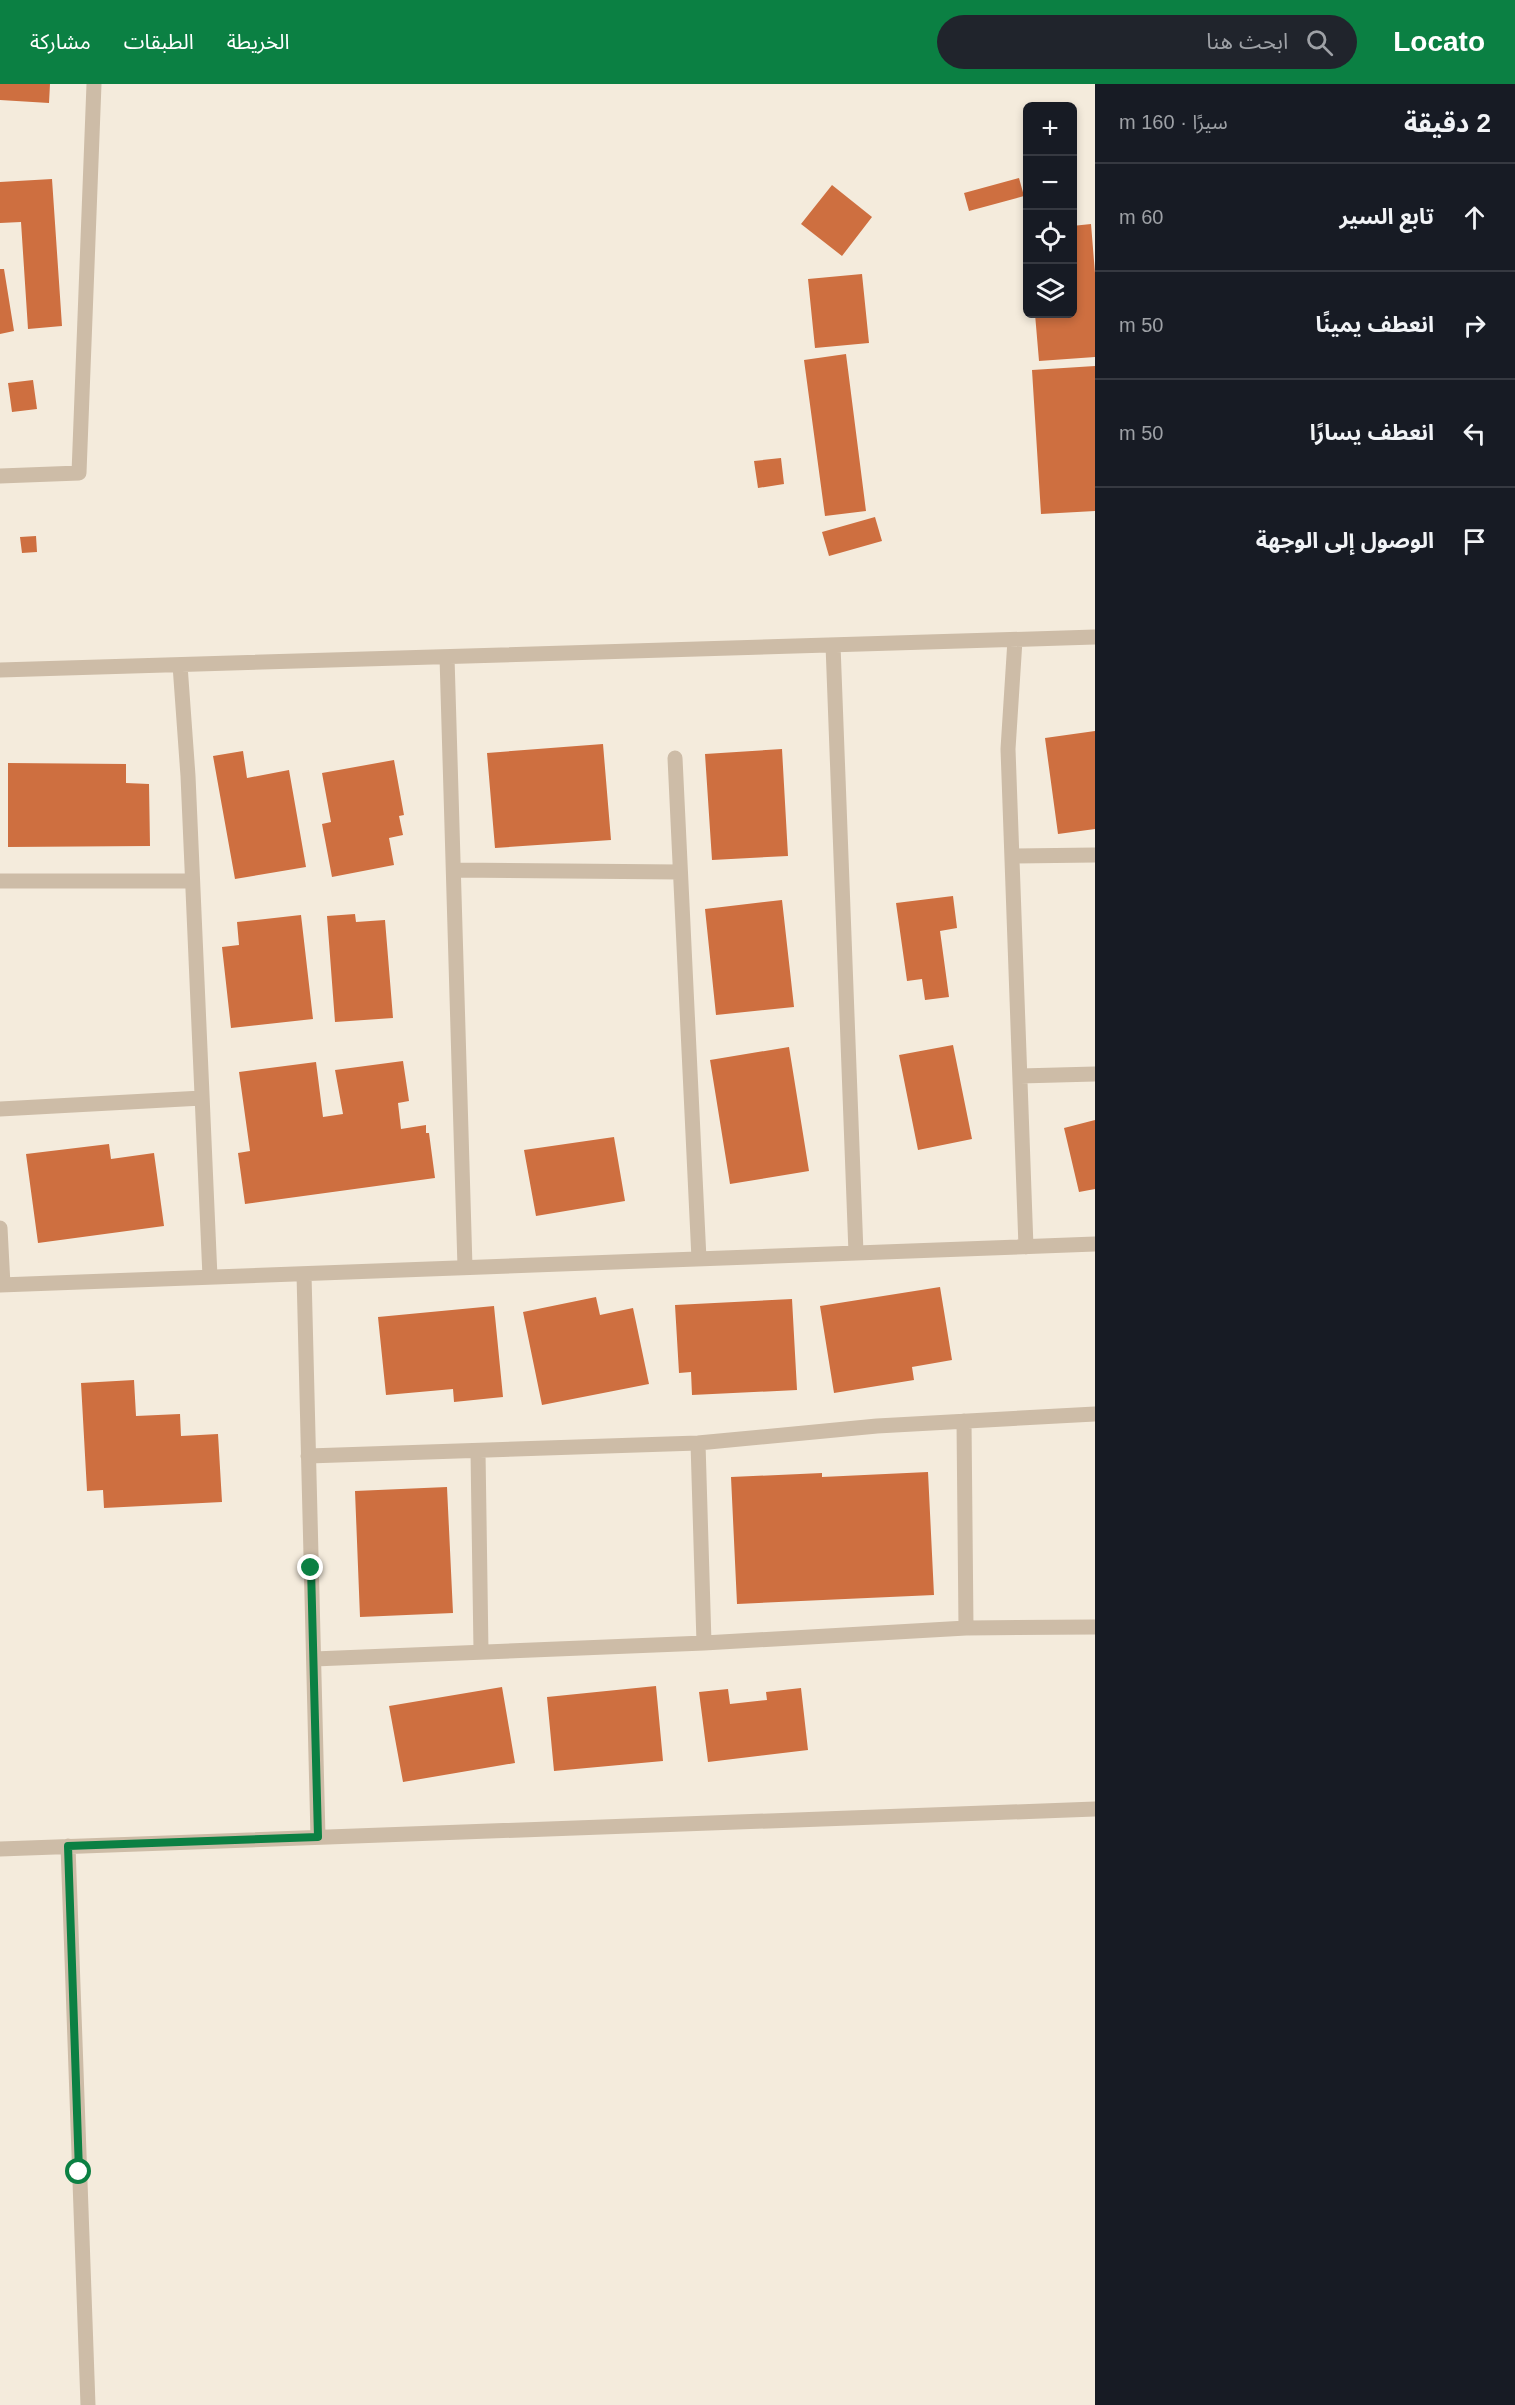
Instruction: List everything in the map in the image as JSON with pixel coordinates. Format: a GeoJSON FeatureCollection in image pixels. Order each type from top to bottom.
{"type":"FeatureCollection","features":[{"type":"Feature","properties":{"kind":"street"},"geometry":{"type":"LineString","coordinates":[[0,476],[79,473],[94,84]]}},
{"type":"Feature","properties":{"kind":"street"},"geometry":{"type":"LineString","coordinates":[[0,670],[1095,637]]}},
{"type":"Feature","properties":{"kind":"street"},"geometry":{"type":"LineString","coordinates":[[1015,640],[1008,749],[1026,1247]]}},
{"type":"Feature","properties":{"kind":"street"},"geometry":{"type":"LineString","coordinates":[[833,645],[856,1253]]}},
{"type":"Feature","properties":{"kind":"street"},"geometry":{"type":"LineString","coordinates":[[447,657],[465,1267]]}},
{"type":"Feature","properties":{"kind":"street"},"geometry":{"type":"LineString","coordinates":[[180,665],[210,1277]]}},
{"type":"Feature","properties":{"kind":"street"},"geometry":{"type":"LineString","coordinates":[[675,758],[699,1259]]}},
{"type":"Feature","properties":{"kind":"street"},"geometry":{"type":"LineString","coordinates":[[1012,856],[1095,855]]}},
{"type":"Feature","properties":{"kind":"street"},"geometry":{"type":"LineString","coordinates":[[454,870],[680,872]]}},
{"type":"Feature","properties":{"kind":"street"},"geometry":{"type":"LineString","coordinates":[[0,881],[192,881]]}},
{"type":"Feature","properties":{"kind":"street"},"geometry":{"type":"LineString","coordinates":[[1020,1076],[1095,1074]]}},
{"type":"Feature","properties":{"kind":"street"},"geometry":{"type":"LineString","coordinates":[[0,1109],[202,1098]]}},
{"type":"Feature","properties":{"kind":"street"},"geometry":{"type":"LineString","coordinates":[[0,1228],[1,1285],[1095,1244]]}},
{"type":"Feature","properties":{"kind":"street"},"geometry":{"type":"LineString","coordinates":[[304,1274],[318,1837]]}},
{"type":"Feature","properties":{"kind":"street"},"geometry":{"type":"LineString","coordinates":[[308,1456],[698,1443],[877,1426],[1095,1414]]}},
{"type":"Feature","properties":{"kind":"street"},"geometry":{"type":"LineString","coordinates":[[964,1421],[966,1628]]}},
{"type":"Feature","properties":{"kind":"street"},"geometry":{"type":"LineString","coordinates":[[698,1443],[704,1642]]}},
{"type":"Feature","properties":{"kind":"street"},"geometry":{"type":"LineString","coordinates":[[478,1450],[481,1651]]}},
{"type":"Feature","properties":{"kind":"street"},"geometry":{"type":"LineString","coordinates":[[314,1659],[966,1628],[1095,1627]]}},
{"type":"Feature","properties":{"kind":"street"},"geometry":{"type":"LineString","coordinates":[[0,1849],[1095,1809]]}},
{"type":"Feature","properties":{"kind":"street"},"geometry":{"type":"LineString","coordinates":[[68,1846],[88,2405]]}},
{"type":"Feature","properties":{"kind":"building"},"geometry":{"type":"Polygon","coordinates":[[[0,84],[50,84],[49,103],[0,100],[0,84]]]}},
{"type":"Feature","properties":{"kind":"building"},"geometry":{"type":"Polygon","coordinates":[[[1019,178],[1023,196],[969,211],[964,193],[1019,178]]]}},
{"type":"Feature","properties":{"kind":"building"},"geometry":{"type":"Polygon","coordinates":[[[52,179],[62,326],[28,329],[21,222],[0,223],[0,182],[52,179]]]}},
{"type":"Feature","properties":{"kind":"building"},"geometry":{"type":"Polygon","coordinates":[[[832,185],[872,217],[842,256],[801,224],[832,185]]]}},
{"type":"Feature","properties":{"kind":"building"},"geometry":{"type":"Polygon","coordinates":[[[1091,224],[1095,273],[1095,357],[1039,361],[1035,318],[1077,318],[1077,225],[1091,224]]]}},
{"type":"Feature","properties":{"kind":"building"},"geometry":{"type":"Polygon","coordinates":[[[0,269],[4,269],[14,331],[0,334],[0,269]]]}},
{"type":"Feature","properties":{"kind":"building"},"geometry":{"type":"Polygon","coordinates":[[[862,274],[869,343],[815,348],[808,279],[862,274]]]}},
{"type":"Feature","properties":{"kind":"building"},"geometry":{"type":"Polygon","coordinates":[[[846,354],[866,511],[825,516],[804,360],[846,354]]]}},
{"type":"Feature","properties":{"kind":"building"},"geometry":{"type":"Polygon","coordinates":[[[1095,366],[1095,511],[1041,514],[1032,370],[1095,366]]]}},
{"type":"Feature","properties":{"kind":"building"},"geometry":{"type":"Polygon","coordinates":[[[33,380],[37,409],[12,412],[8,383],[33,380]]]}},
{"type":"Feature","properties":{"kind":"building"},"geometry":{"type":"Polygon","coordinates":[[[781,458],[784,484],[758,488],[754,461],[781,458]]]}},
{"type":"Feature","properties":{"kind":"building"},"geometry":{"type":"Polygon","coordinates":[[[875,517],[882,541],[829,556],[822,532],[875,517]]]}},
{"type":"Feature","properties":{"kind":"building"},"geometry":{"type":"Polygon","coordinates":[[[36,536],[37,552],[22,553],[20,537],[36,536]]]}},
{"type":"Feature","properties":{"kind":"building"},"geometry":{"type":"Polygon","coordinates":[[[1095,731],[1095,829],[1058,834],[1045,738],[1095,731]]]}},
{"type":"Feature","properties":{"kind":"building"},"geometry":{"type":"Polygon","coordinates":[[[603,744],[611,840],[495,848],[487,753],[603,744]]]}},
{"type":"Feature","properties":{"kind":"building"},"geometry":{"type":"Polygon","coordinates":[[[782,749],[788,856],[712,860],[705,754],[782,749]]]}},
{"type":"Feature","properties":{"kind":"building"},"geometry":{"type":"Polygon","coordinates":[[[243,751],[247,778],[289,770],[306,867],[235,879],[213,756],[243,751]]]}},
{"type":"Feature","properties":{"kind":"building"},"geometry":{"type":"Polygon","coordinates":[[[394,760],[404,815],[399,816],[403,835],[389,838],[394,865],[332,877],[322,824],[331,822],[322,773],[394,760]]]}},
{"type":"Feature","properties":{"kind":"building"},"geometry":{"type":"Polygon","coordinates":[[[8,763],[126,764],[126,783],[149,784],[150,846],[8,847],[8,763]]]}},
{"type":"Feature","properties":{"kind":"building"},"geometry":{"type":"Polygon","coordinates":[[[953,896],[957,928],[940,931],[949,997],[925,1000],[922,979],[907,981],[896,903],[953,896]]]}},
{"type":"Feature","properties":{"kind":"building"},"geometry":{"type":"Polygon","coordinates":[[[782,900],[794,1007],[716,1015],[705,909],[782,900]]]}},
{"type":"Feature","properties":{"kind":"building"},"geometry":{"type":"Polygon","coordinates":[[[355,914],[356,922],[385,920],[393,1018],[335,1022],[327,916],[355,914]]]}},
{"type":"Feature","properties":{"kind":"building"},"geometry":{"type":"Polygon","coordinates":[[[301,915],[313,1019],[231,1028],[222,947],[239,945],[237,922],[301,915]]]}},
{"type":"Feature","properties":{"kind":"building"},"geometry":{"type":"Polygon","coordinates":[[[953,1045],[972,1139],[918,1150],[899,1055],[953,1045]]]}},
{"type":"Feature","properties":{"kind":"building"},"geometry":{"type":"Polygon","coordinates":[[[789,1047],[809,1171],[730,1184],[710,1060],[789,1047]]]}},
{"type":"Feature","properties":{"kind":"building"},"geometry":{"type":"Polygon","coordinates":[[[403,1061],[409,1101],[398,1103],[401,1129],[426,1125],[435,1178],[245,1204],[238,1153],[250,1151],[239,1072],[316,1062],[323,1117],[343,1114],[335,1070],[403,1061]]]}},
{"type":"Feature","properties":{"kind":"building"},"geometry":{"type":"Polygon","coordinates":[[[1095,1120],[1095,1189],[1079,1192],[1064,1128],[1095,1120]]]}},
{"type":"Feature","properties":{"kind":"building"},"geometry":{"type":"Polygon","coordinates":[[[614,1137],[625,1201],[536,1216],[524,1150],[614,1137]]]}},
{"type":"Feature","properties":{"kind":"building"},"geometry":{"type":"Polygon","coordinates":[[[109,1144],[111,1159],[154,1153],[164,1226],[38,1243],[26,1154],[109,1144]]]}},
{"type":"Feature","properties":{"kind":"building"},"geometry":{"type":"Polygon","coordinates":[[[940,1287],[952,1360],[912,1367],[914,1380],[834,1393],[820,1306],[940,1287]]]}},
{"type":"Feature","properties":{"kind":"building"},"geometry":{"type":"Polygon","coordinates":[[[596,1297],[600,1315],[633,1308],[649,1384],[542,1405],[523,1312],[596,1297]]]}},
{"type":"Feature","properties":{"kind":"building"},"geometry":{"type":"Polygon","coordinates":[[[792,1299],[797,1390],[692,1395],[691,1372],[679,1373],[675,1305],[792,1299]]]}},
{"type":"Feature","properties":{"kind":"building"},"geometry":{"type":"Polygon","coordinates":[[[494,1306],[503,1397],[454,1402],[453,1389],[386,1395],[378,1317],[494,1306]]]}},
{"type":"Feature","properties":{"kind":"building"},"geometry":{"type":"Polygon","coordinates":[[[134,1380],[136,1416],[180,1414],[181,1436],[218,1434],[222,1502],[104,1508],[103,1490],[87,1491],[81,1383],[134,1380]]]}},
{"type":"Feature","properties":{"kind":"building"},"geometry":{"type":"Polygon","coordinates":[[[928,1472],[934,1595],[737,1604],[731,1477],[822,1473],[822,1477],[928,1472]]]}},
{"type":"Feature","properties":{"kind":"building"},"geometry":{"type":"Polygon","coordinates":[[[447,1487],[453,1613],[360,1617],[355,1491],[447,1487]]]}},
{"type":"Feature","properties":{"kind":"building"},"geometry":{"type":"Polygon","coordinates":[[[656,1686],[663,1761],[554,1771],[547,1697],[656,1686]]]}},
{"type":"Feature","properties":{"kind":"building"},"geometry":{"type":"Polygon","coordinates":[[[502,1687],[515,1763],[403,1782],[389,1706],[502,1687]]]}},
{"type":"Feature","properties":{"kind":"building"},"geometry":{"type":"Polygon","coordinates":[[[801,1688],[808,1750],[708,1762],[699,1692],[728,1689],[730,1704],[767,1700],[766,1692],[801,1688]]]}},
{"type":"Feature","properties":{"kind":"route"},"geometry":{"type":"LineString","coordinates":[[79,2172],[68,1846],[318,1837],[311,1568]]}}]}
